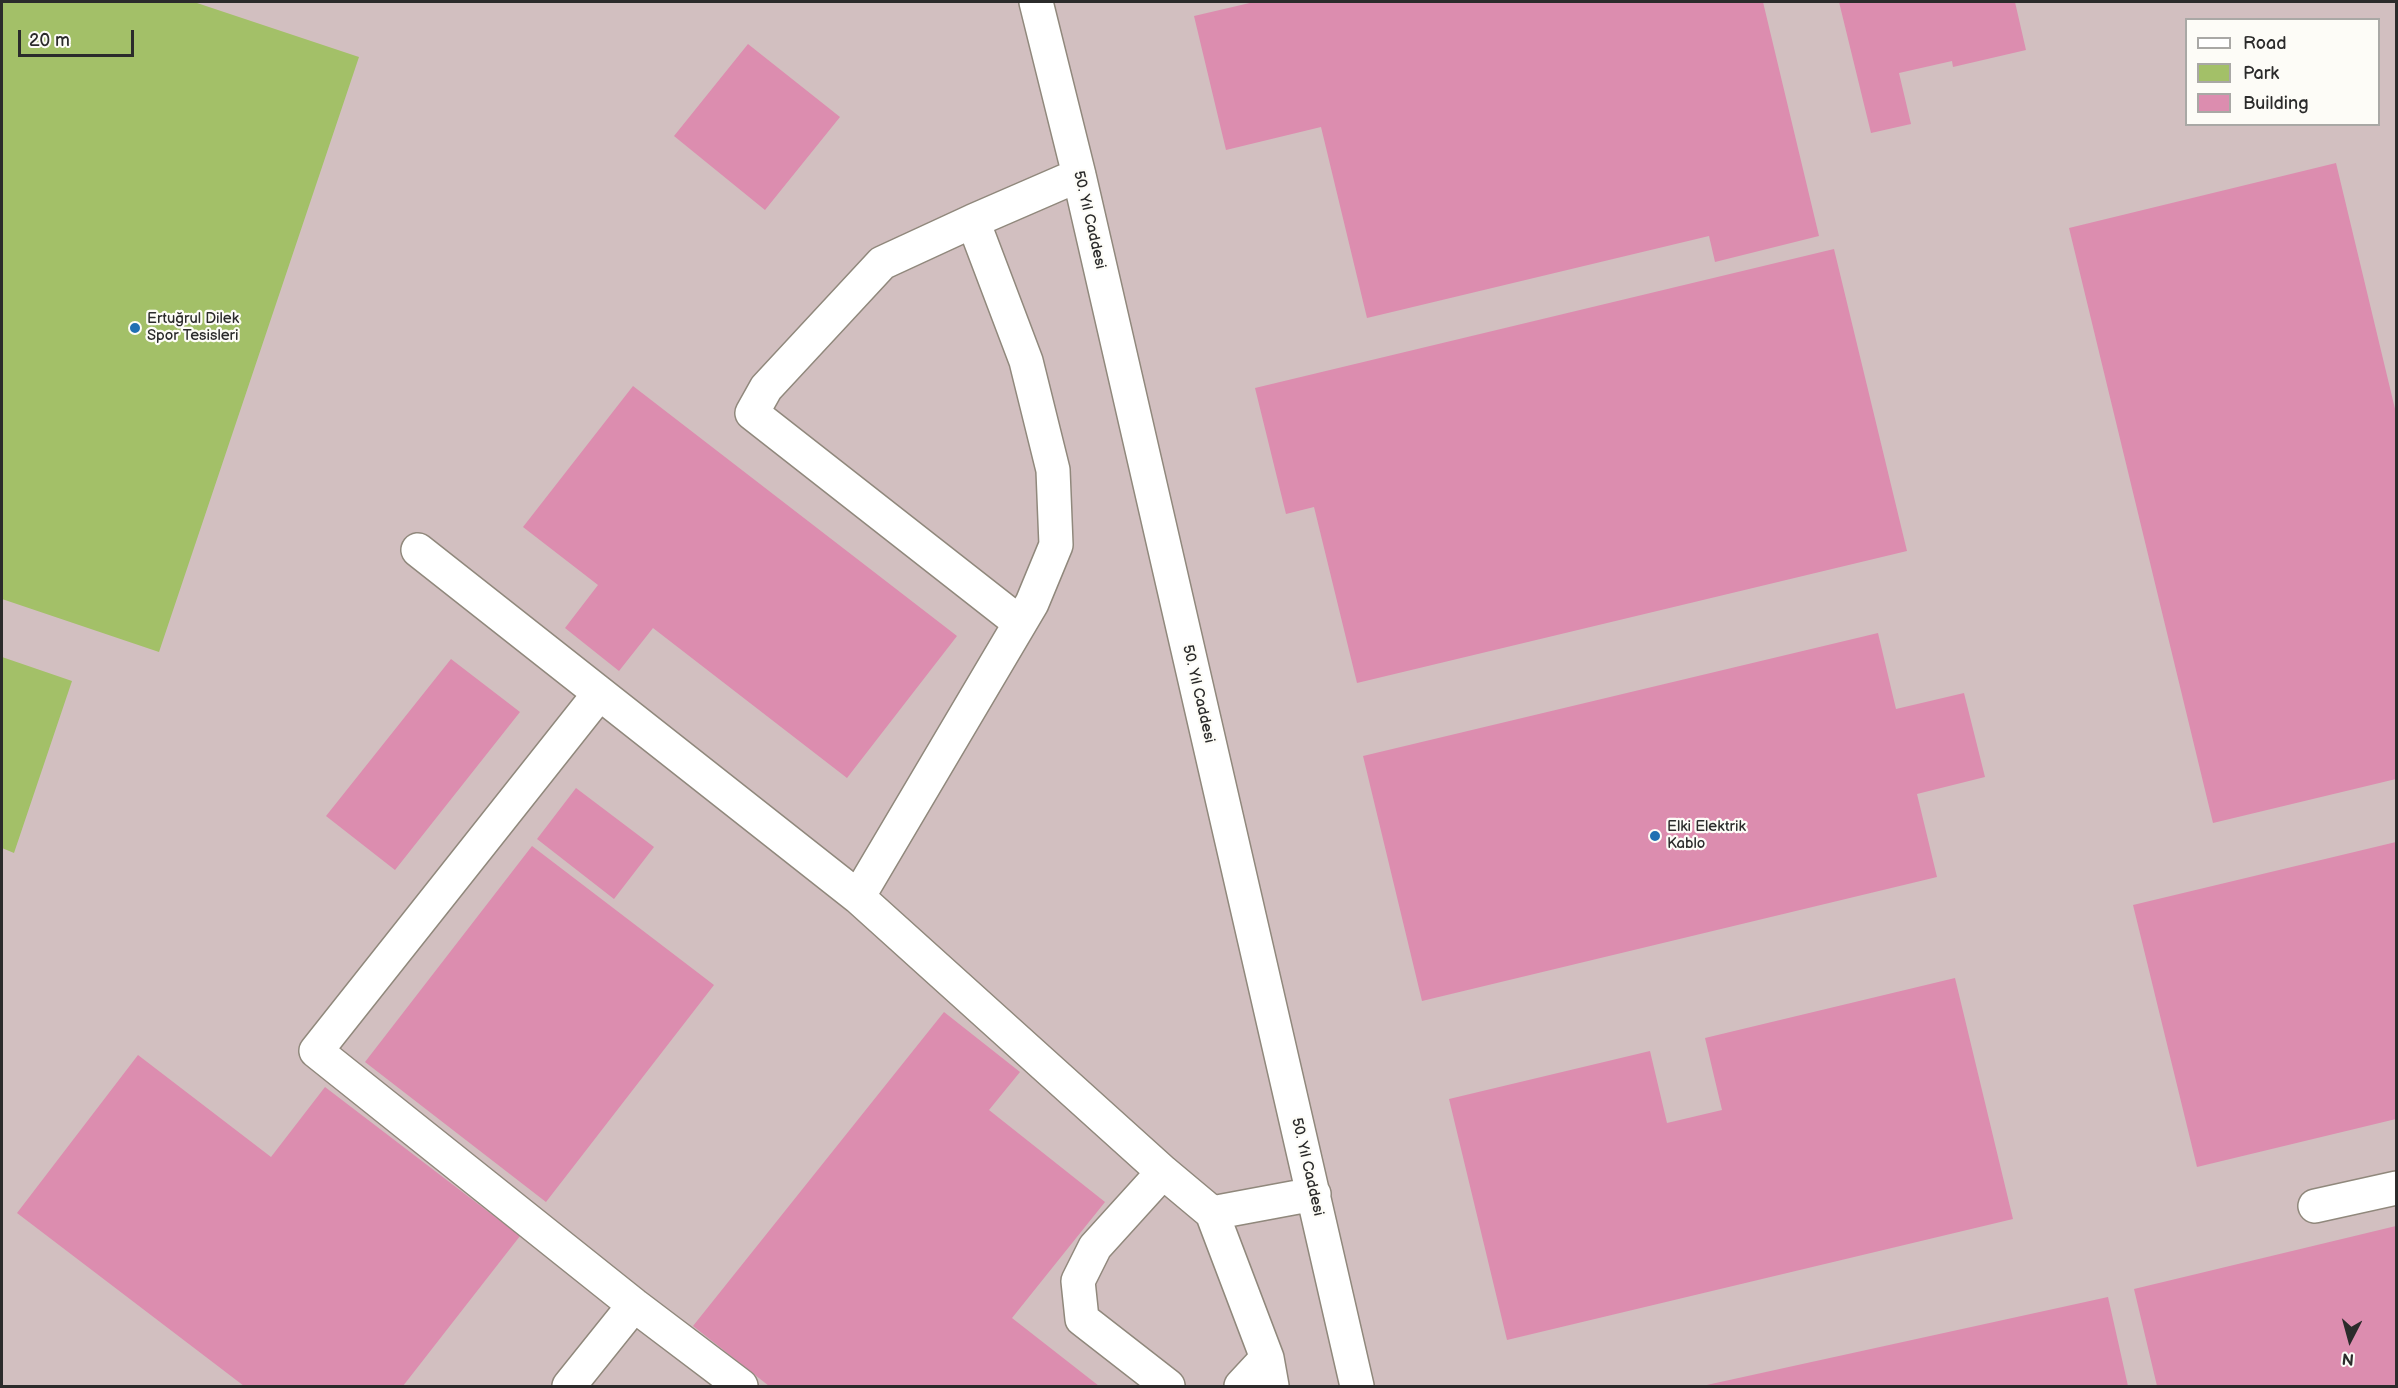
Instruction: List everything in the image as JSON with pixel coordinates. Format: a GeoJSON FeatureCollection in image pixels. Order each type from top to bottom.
{"type":"FeatureCollection","features":[{"type":"Feature","properties":{"kind":"street","name":"50. Yıl Caddesi"},"geometry":{"type":"LineString","coordinates":[[1036,2],[1079,175],[1357,1386]]}},
{"type":"Feature","properties":{"kind":"street"},"geometry":{"type":"LineString","coordinates":[[1020,623],[752,413],[766,388],[882,263],[1079,175]]}},
{"type":"Feature","properties":{"kind":"street"},"geometry":{"type":"LineString","coordinates":[[858,897],[1032,603],[1056,545],[1053,470],[1026,361],[973,221]]}},
{"type":"Feature","properties":{"kind":"street"},"geometry":{"type":"LineString","coordinates":[[418,550],[858,897],[1163,1172],[1212,1213],[1270,1372],[1241,1386]]}},
{"type":"Feature","properties":{"kind":"street"},"geometry":{"type":"LineString","coordinates":[[599,694],[316,1051],[634,1305],[741,1386]]}},
{"type":"Feature","properties":{"kind":"street"},"geometry":{"type":"LineString","coordinates":[[1163,1172],[1095,1247],[1078,1281],[1082,1319],[1168,1386]]}},
{"type":"Feature","properties":{"kind":"street"},"geometry":{"type":"LineString","coordinates":[[2315,1206],[2397,1188]]}},
{"type":"Feature","properties":{"kind":"street"},"geometry":{"type":"LineString","coordinates":[[1212,1213],[1314,1194]]}},
{"type":"Feature","properties":{"kind":"street"},"geometry":{"type":"LineString","coordinates":[[569,1386],[634,1305]]}},
{"type":"Feature","properties":{"kind":"shaded area"},"geometry":{"type":"Polygon","coordinates":[[[2,2],[2396,2],[2396,1386],[2,1386],[2,2]]]}},
{"type":"Feature","properties":{"kind":"green space","name":"Ertuğrul Dilek Spor Tesisleri"},"geometry":{"type":"Polygon","coordinates":[[[2,2],[194,2],[359,57],[159,652],[2,599],[2,2]]]}},
{"type":"Feature","properties":{"kind":"green space"},"geometry":{"type":"Polygon","coordinates":[[[2,657],[72,681],[14,853],[2,848],[2,657]]]}},
{"type":"Feature","properties":{"kind":"building"},"geometry":{"type":"Polygon","coordinates":[[[1254,2],[1763,2],[1819,236],[1715,262],[1709,236],[1367,318],[1321,127],[1226,150],[1194,16],[1254,2]]]}},
{"type":"Feature","properties":{"kind":"building"},"geometry":{"type":"Polygon","coordinates":[[[1839,2],[2015,2],[2026,50],[1953,67],[1952,61],[1899,73],[1911,124],[1871,133],[1839,2]]]}},
{"type":"Feature","properties":{"kind":"building"},"geometry":{"type":"Polygon","coordinates":[[[748,44],[840,117],[765,210],[674,136],[748,44]]]}},
{"type":"Feature","properties":{"kind":"building"},"geometry":{"type":"Polygon","coordinates":[[[2336,163],[2396,413],[2396,779],[2213,823],[2069,228],[2336,163]]]}},
{"type":"Feature","properties":{"kind":"building"},"geometry":{"type":"Polygon","coordinates":[[[1834,249],[1907,551],[1357,683],[1314,507],[1286,514],[1255,388],[1834,249]]]}},
{"type":"Feature","properties":{"kind":"building"},"geometry":{"type":"Polygon","coordinates":[[[633,386],[957,636],[847,778],[653,628],[619,671],[565,628],[598,585],[523,527],[633,386]]]}},
{"type":"Feature","properties":{"kind":"building","name":"Elki Elektrik Kablo"},"geometry":{"type":"Polygon","coordinates":[[[1878,633],[1896,709],[1964,693],[1985,777],[1917,794],[1937,877],[1422,1001],[1363,756],[1878,633]]]}},
{"type":"Feature","properties":{"kind":"building"},"geometry":{"type":"Polygon","coordinates":[[[451,659],[520,712],[395,870],[326,816],[451,659]]]}},
{"type":"Feature","properties":{"kind":"building"},"geometry":{"type":"Polygon","coordinates":[[[576,788],[654,847],[614,899],[537,839],[576,788]]]}},
{"type":"Feature","properties":{"kind":"building"},"geometry":{"type":"Polygon","coordinates":[[[2396,842],[2396,1119],[2197,1167],[2133,905],[2396,842]]]}},
{"type":"Feature","properties":{"kind":"building"},"geometry":{"type":"Polygon","coordinates":[[[532,846],[714,985],[546,1202],[365,1062],[532,846]]]}},
{"type":"Feature","properties":{"kind":"building"},"geometry":{"type":"Polygon","coordinates":[[[1955,978],[2013,1219],[1507,1340],[1449,1099],[1650,1051],[1667,1123],[1722,1110],[1705,1038],[1955,978]]]}},
{"type":"Feature","properties":{"kind":"building"},"geometry":{"type":"Polygon","coordinates":[[[944,1012],[1020,1072],[989,1110],[1105,1202],[1012,1318],[1099,1386],[769,1386],[693,1326],[944,1012]]]}},
{"type":"Feature","properties":{"kind":"building"},"geometry":{"type":"Polygon","coordinates":[[[138,1055],[271,1157],[325,1087],[520,1236],[403,1386],[244,1386],[17,1213],[138,1055]]]}},
{"type":"Feature","properties":{"kind":"building"},"geometry":{"type":"Polygon","coordinates":[[[2396,1226],[2396,1386],[2157,1386],[2134,1289],[2396,1226]]]}},
{"type":"Feature","properties":{"kind":"building"},"geometry":{"type":"Polygon","coordinates":[[[2108,1297],[2128,1386],[1702,1386],[2108,1297]]]}},
{"type":"Feature","properties":{"kind":"place","name":"Ertuğrul Dilek Spor Tesisleri"},"geometry":{"type":"Point","coordinates":[135,328]}},
{"type":"Feature","properties":{"kind":"place","name":"Elki Elektrik Kablo"},"geometry":{"type":"Point","coordinates":[1655,836]}}]}
